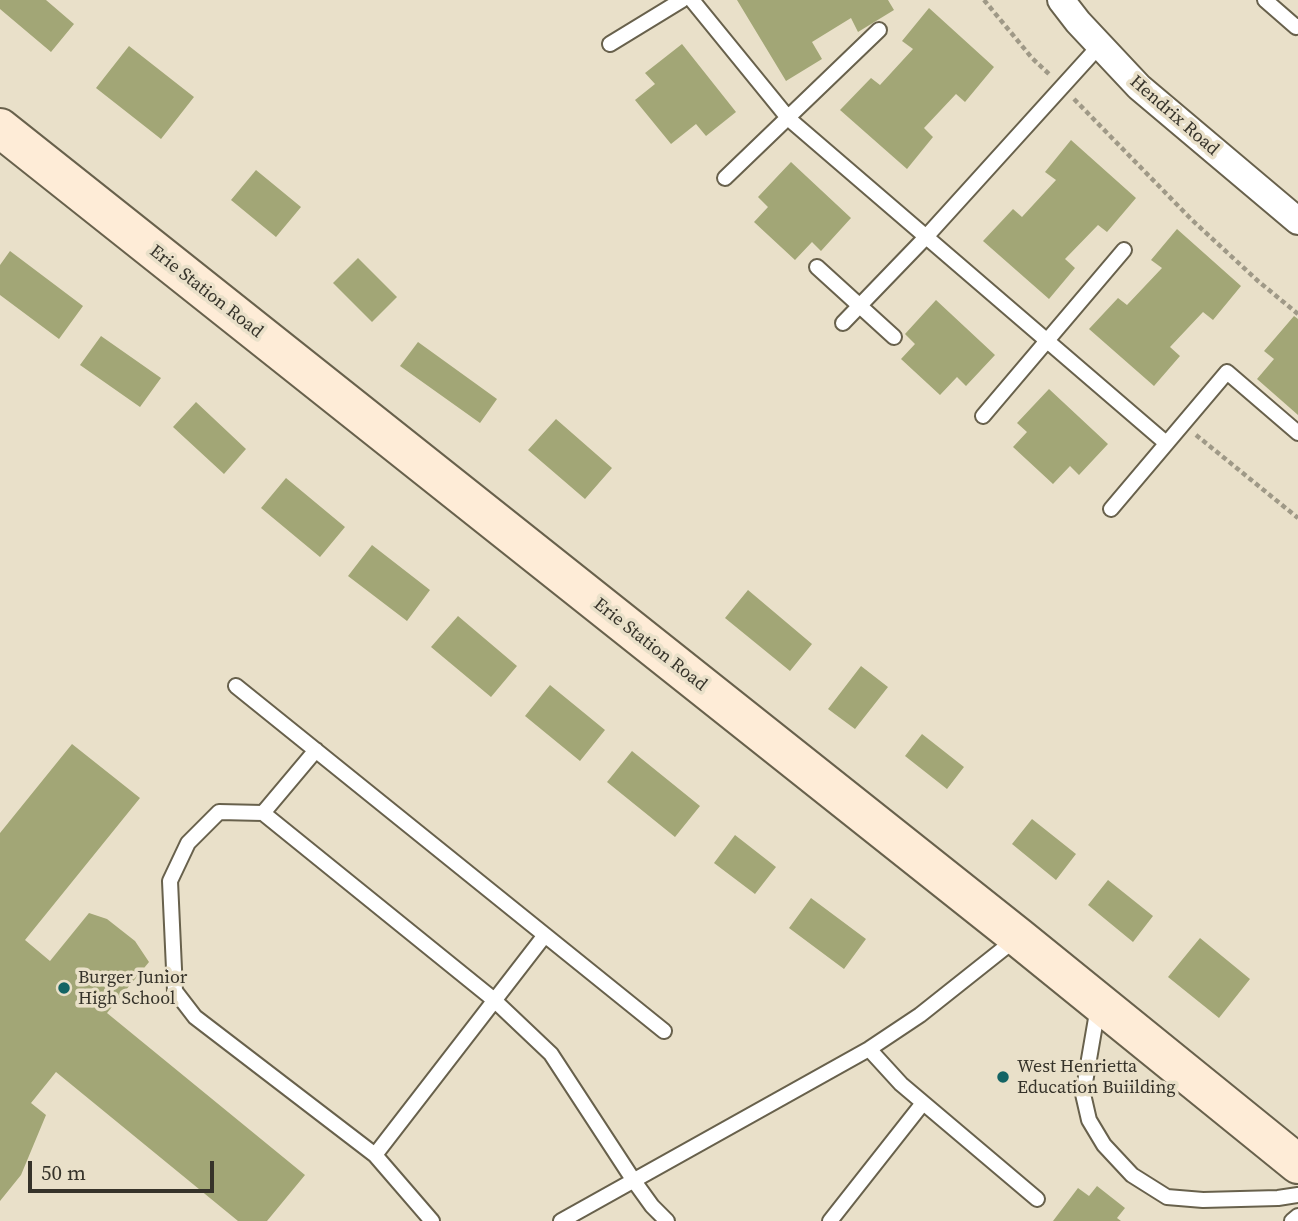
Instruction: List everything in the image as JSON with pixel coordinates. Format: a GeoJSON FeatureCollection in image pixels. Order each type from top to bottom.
{"type":"FeatureCollection","features":[{"type":"Feature","properties":{"kind":"main road","name":"Erie Station Road"},"geometry":{"type":"LineString","coordinates":[[0,128],[1018,937],[1298,1164]]}},
{"type":"Feature","properties":{"kind":"street","name":"Hendrix Road"},"geometry":{"type":"LineString","coordinates":[[1061,0],[1139,87],[1298,221]]}},
{"type":"Feature","properties":{"kind":"lane"},"geometry":{"type":"LineString","coordinates":[[610,44],[682,0]]}},
{"type":"Feature","properties":{"kind":"lane"},"geometry":{"type":"LineString","coordinates":[[692,0],[789,119],[1166,443]]}},
{"type":"Feature","properties":{"kind":"lane"},"geometry":{"type":"LineString","coordinates":[[1265,0],[1298,26]]}},
{"type":"Feature","properties":{"kind":"lane"},"geometry":{"type":"LineString","coordinates":[[724,178],[789,119],[879,30]]}},
{"type":"Feature","properties":{"kind":"lane"},"geometry":{"type":"LineString","coordinates":[[843,323],[925,238],[1100,45]]}},
{"type":"Feature","properties":{"kind":"lane"},"geometry":{"type":"LineString","coordinates":[[983,416],[1124,250]]}},
{"type":"Feature","properties":{"kind":"lane"},"geometry":{"type":"LineString","coordinates":[[817,267],[894,337]]}},
{"type":"Feature","properties":{"kind":"lane"},"geometry":{"type":"LineString","coordinates":[[1111,509],[1227,372],[1298,433]]}},
{"type":"Feature","properties":{"kind":"lane"},"geometry":{"type":"LineString","coordinates":[[236,686],[664,1031]]}},
{"type":"Feature","properties":{"kind":"lane"},"geometry":{"type":"LineString","coordinates":[[263,813],[316,750]]}},
{"type":"Feature","properties":{"kind":"lane"},"geometry":{"type":"LineString","coordinates":[[432,1221],[375,1155],[195,1017],[175,991],[170,881],[188,843],[219,812],[263,813],[493,999],[551,1054],[634,1181],[667,1221]]}},
{"type":"Feature","properties":{"kind":"lane"},"geometry":{"type":"LineString","coordinates":[[375,1155],[544,935]]}},
{"type":"Feature","properties":{"kind":"lane"},"geometry":{"type":"LineString","coordinates":[[562,1221],[869,1049],[920,1015],[1018,937]]}},
{"type":"Feature","properties":{"kind":"lane"},"geometry":{"type":"LineString","coordinates":[[1099,1003],[1083,1094],[1089,1120],[1104,1145],[1132,1175],[1167,1197],[1203,1200],[1298,1195]]}},
{"type":"Feature","properties":{"kind":"lane"},"geometry":{"type":"LineString","coordinates":[[869,1049],[901,1084],[1037,1199]]}},
{"type":"Feature","properties":{"kind":"lane"},"geometry":{"type":"LineString","coordinates":[[830,1221],[923,1102]]}},
{"type":"Feature","properties":{"kind":"lane"},"geometry":{"type":"LineString","coordinates":[[1292,1221],[1298,1216]]}},
{"type":"Feature","properties":{"kind":"path"},"geometry":{"type":"LineString","coordinates":[[984,0],[1032,58],[1192,220],[1298,314]]}},
{"type":"Feature","properties":{"kind":"path"},"geometry":{"type":"LineString","coordinates":[[1182,424],[1298,518]]}},
{"type":"Feature","properties":{"kind":"building"},"geometry":{"type":"Polygon","coordinates":[[[0,0],[46,0],[74,24],[51,52],[0,9],[0,0]]]}},
{"type":"Feature","properties":{"kind":"building"},"geometry":{"type":"Polygon","coordinates":[[[737,0],[888,0],[894,10],[858,32],[851,18],[812,42],[822,59],[786,81],[737,0]]]}},
{"type":"Feature","properties":{"kind":"building"},"geometry":{"type":"Polygon","coordinates":[[[929,8],[994,67],[965,102],[956,94],[924,128],[933,137],[907,169],[840,110],[871,78],[880,85],[913,49],[902,41],[929,8]]]}},
{"type":"Feature","properties":{"kind":"building"},"geometry":{"type":"Polygon","coordinates":[[[682,44],[736,112],[706,136],[696,124],[671,144],[635,100],[655,84],[645,73],[682,44]]]}},
{"type":"Feature","properties":{"kind":"building"},"geometry":{"type":"Polygon","coordinates":[[[129,46],[194,97],[161,139],[96,88],[129,46]]]}},
{"type":"Feature","properties":{"kind":"building"},"geometry":{"type":"Polygon","coordinates":[[[1071,140],[1136,198],[1107,232],[1098,225],[1065,259],[1075,268],[1049,299],[983,241],[1013,209],[1022,217],[1056,180],[1045,172],[1071,140]]]}},
{"type":"Feature","properties":{"kind":"building"},"geometry":{"type":"Polygon","coordinates":[[[791,162],[851,218],[821,251],[812,242],[795,260],[754,222],[768,207],[758,197],[791,162]]]}},
{"type":"Feature","properties":{"kind":"building"},"geometry":{"type":"Polygon","coordinates":[[[256,170],[301,207],[276,237],[231,200],[256,170]]]}},
{"type":"Feature","properties":{"kind":"building"},"geometry":{"type":"Polygon","coordinates":[[[1177,229],[1241,286],[1213,320],[1203,312],[1170,347],[1180,356],[1154,386],[1089,329],[1118,298],[1127,305],[1162,268],[1151,260],[1177,229]]]}},
{"type":"Feature","properties":{"kind":"building"},"geometry":{"type":"Polygon","coordinates":[[[10,251],[83,306],[59,339],[0,295],[0,265],[10,251]]]}},
{"type":"Feature","properties":{"kind":"building"},"geometry":{"type":"Polygon","coordinates":[[[358,258],[397,297],[372,322],[333,283],[358,258]]]}},
{"type":"Feature","properties":{"kind":"building"},"geometry":{"type":"Polygon","coordinates":[[[936,300],[995,355],[966,386],[957,377],[940,395],[901,359],[915,344],[905,334],[936,300]]]}},
{"type":"Feature","properties":{"kind":"building"},"geometry":{"type":"Polygon","coordinates":[[[1294,316],[1298,319],[1298,415],[1257,379],[1274,359],[1264,351],[1294,316]]]}},
{"type":"Feature","properties":{"kind":"building"},"geometry":{"type":"Polygon","coordinates":[[[101,336],[161,378],[140,407],[80,365],[101,336]]]}},
{"type":"Feature","properties":{"kind":"building"},"geometry":{"type":"Polygon","coordinates":[[[418,342],[497,399],[480,423],[400,366],[418,342]]]}},
{"type":"Feature","properties":{"kind":"building"},"geometry":{"type":"Polygon","coordinates":[[[1049,389],[1108,444],[1079,475],[1070,466],[1053,484],[1013,447],[1027,432],[1017,423],[1049,389]]]}},
{"type":"Feature","properties":{"kind":"building"},"geometry":{"type":"Polygon","coordinates":[[[196,402],[246,449],[224,474],[173,427],[196,402]]]}},
{"type":"Feature","properties":{"kind":"building"},"geometry":{"type":"Polygon","coordinates":[[[556,419],[612,468],[585,499],[528,450],[556,419]]]}},
{"type":"Feature","properties":{"kind":"building"},"geometry":{"type":"Polygon","coordinates":[[[286,478],[345,527],[320,557],[261,508],[286,478]]]}},
{"type":"Feature","properties":{"kind":"building"},"geometry":{"type":"Polygon","coordinates":[[[372,545],[430,590],[407,621],[348,576],[372,545]]]}},
{"type":"Feature","properties":{"kind":"building"},"geometry":{"type":"Polygon","coordinates":[[[748,590],[812,644],[790,671],[725,618],[748,590]]]}},
{"type":"Feature","properties":{"kind":"building"},"geometry":{"type":"Polygon","coordinates":[[[458,616],[517,666],[491,697],[431,647],[458,616]]]}},
{"type":"Feature","properties":{"kind":"building"},"geometry":{"type":"Polygon","coordinates":[[[861,666],[888,687],[855,729],[828,709],[861,666]]]}},
{"type":"Feature","properties":{"kind":"building"},"geometry":{"type":"Polygon","coordinates":[[[550,685],[605,730],[580,761],[525,716],[550,685]]]}},
{"type":"Feature","properties":{"kind":"building"},"geometry":{"type":"Polygon","coordinates":[[[922,734],[964,767],[947,789],[905,756],[922,734]]]}},
{"type":"Feature","properties":{"kind":"building","name":"Burger Junior High School"},"geometry":{"type":"Polygon","coordinates":[[[72,744],[140,798],[25,940],[50,961],[89,913],[107,919],[135,941],[149,962],[107,1013],[305,1175],[267,1221],[238,1221],[56,1072],[31,1103],[46,1115],[21,1175],[0,1201],[0,833],[72,744]]]}},
{"type":"Feature","properties":{"kind":"building"},"geometry":{"type":"Polygon","coordinates":[[[632,751],[700,806],[675,837],[607,782],[632,751]]]}},
{"type":"Feature","properties":{"kind":"building"},"geometry":{"type":"Polygon","coordinates":[[[1032,819],[1076,854],[1056,880],[1012,844],[1032,819]]]}},
{"type":"Feature","properties":{"kind":"building"},"geometry":{"type":"Polygon","coordinates":[[[735,835],[776,867],[755,894],[714,863],[735,835]]]}},
{"type":"Feature","properties":{"kind":"building"},"geometry":{"type":"Polygon","coordinates":[[[1108,880],[1153,916],[1133,942],[1088,905],[1108,880]]]}},
{"type":"Feature","properties":{"kind":"building"},"geometry":{"type":"Polygon","coordinates":[[[811,898],[866,939],[844,969],[789,928],[811,898]]]}},
{"type":"Feature","properties":{"kind":"building"},"geometry":{"type":"Polygon","coordinates":[[[1200,938],[1250,979],[1219,1018],[1168,977],[1200,938]]]}},
{"type":"Feature","properties":{"kind":"building"},"geometry":{"type":"Polygon","coordinates":[[[1097,1186],[1125,1208],[1117,1218],[1121,1221],[1053,1221],[1078,1188],[1089,1196],[1097,1186]]]}},
{"type":"Feature","properties":{"kind":"place","name":"Burger Junior High School"},"geometry":{"type":"Point","coordinates":[64,988]}},
{"type":"Feature","properties":{"kind":"place","name":"West Henrietta Education Buiilding"},"geometry":{"type":"Point","coordinates":[1003,1077]}}]}
